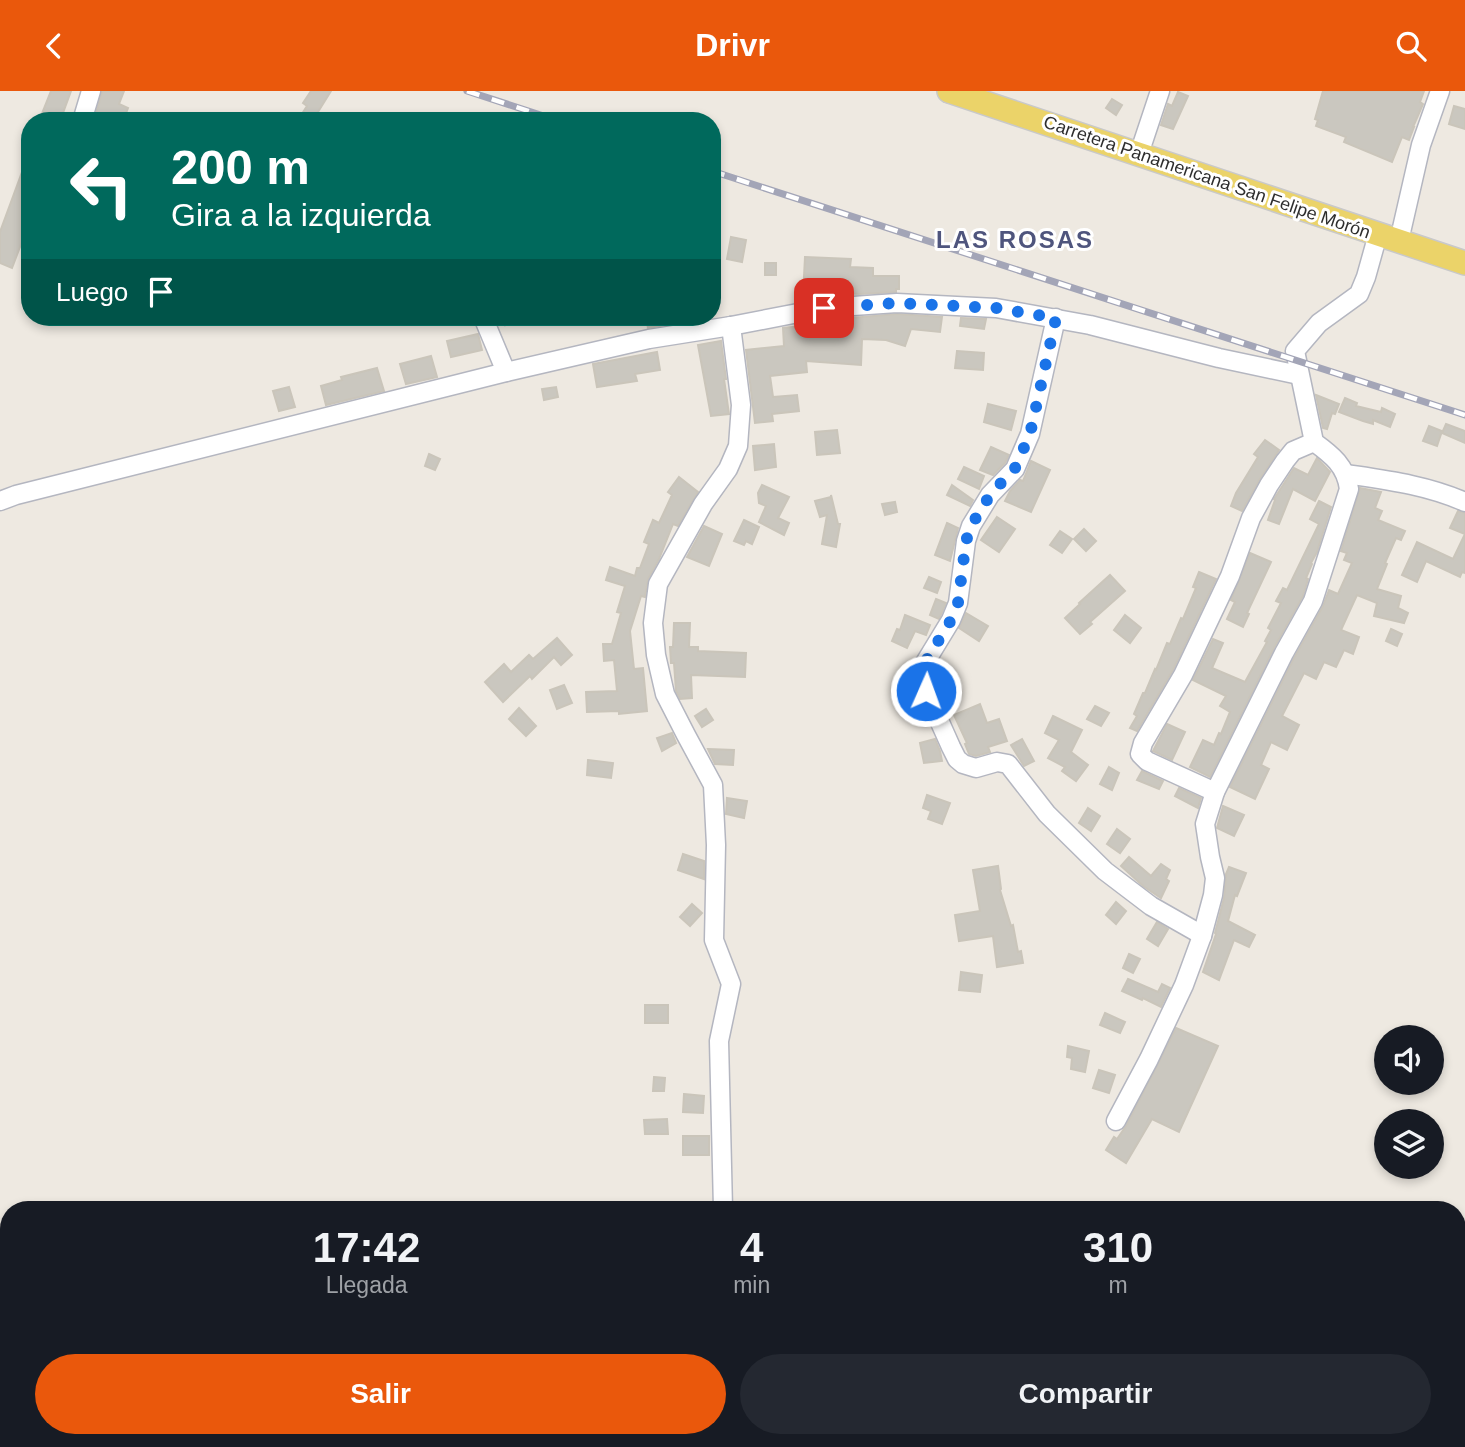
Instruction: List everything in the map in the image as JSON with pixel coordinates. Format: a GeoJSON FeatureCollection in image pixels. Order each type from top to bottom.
{"type":"FeatureCollection","features":[{"type":"Feature","properties":{"kind":"main road","name":"Carretera Panamericana San Felipe Morón"},"geometry":{"type":"LineString","coordinates":[[949,91],[1465,263]]}},
{"type":"Feature","properties":{"kind":"street"},"geometry":{"type":"LineString","coordinates":[[85,112],[91,91]]}},
{"type":"Feature","properties":{"kind":"street"},"geometry":{"type":"LineString","coordinates":[[1139,154],[1160,91]]}},
{"type":"Feature","properties":{"kind":"street"},"geometry":{"type":"LineString","coordinates":[[1116,1121],[1184,985],[1202,936],[1215,878],[1205,824],[1215,792],[1313,601],[1349,489],[1346,474],[1339,462],[1314,442],[1295,351],[1319,323],[1359,294],[1389,238],[1440,91]]}},
{"type":"Feature","properties":{"kind":"street"},"geometry":{"type":"LineString","coordinates":[[0,501],[506,372],[649,339],[824,308],[897,303],[996,308],[1090,325],[1299,375]]}},
{"type":"Feature","properties":{"kind":"street"},"geometry":{"type":"LineString","coordinates":[[1056,318],[1030,434],[1015,468],[990,495],[971,526],[966,541],[958,603],[951,620],[923,666],[926,691],[957,759],[976,768],[997,762],[1008,764],[1047,814],[1105,871],[1151,906],[1202,936]]}},
{"type":"Feature","properties":{"kind":"street"},"geometry":{"type":"LineString","coordinates":[[487,326],[506,372]]}},
{"type":"Feature","properties":{"kind":"street"},"geometry":{"type":"LineString","coordinates":[[723,1201],[719,1041],[731,984],[715,940],[716,845],[713,785],[665,694],[656,655],[653,623],[658,584],[703,504],[728,470],[738,446],[741,405],[731,326]]}},
{"type":"Feature","properties":{"kind":"street"},"geometry":{"type":"LineString","coordinates":[[1215,792],[1147,761],[1140,754],[1143,743],[1183,675],[1230,576],[1251,518],[1269,485],[1293,451],[1314,442]]}},
{"type":"Feature","properties":{"kind":"street"},"geometry":{"type":"LineString","coordinates":[[1346,474],[1386,479],[1435,490],[1465,502]]}},
{"type":"Feature","properties":{"kind":"building"},"geometry":{"type":"Polygon","coordinates":[[[51,91],[71,91],[63,112],[43,112],[51,91]]]}},
{"type":"Feature","properties":{"kind":"building"},"geometry":{"type":"Polygon","coordinates":[[[102,91],[124,91],[119,104],[128,108],[126,112],[96,112],[102,91]]]}},
{"type":"Feature","properties":{"kind":"building"},"geometry":{"type":"Polygon","coordinates":[[[311,91],[331,91],[318,112],[303,112],[307,106],[303,103],[311,91]]]}},
{"type":"Feature","properties":{"kind":"building"},"geometry":{"type":"Polygon","coordinates":[[[1323,91],[1424,91],[1420,102],[1423,104],[1409,140],[1402,137],[1392,162],[1344,142],[1346,137],[1316,126],[1318,120],[1315,119],[1323,91]]]}},
{"type":"Feature","properties":{"kind":"building"},"geometry":{"type":"Polygon","coordinates":[[[1178,92],[1188,96],[1173,129],[1161,125],[1168,104],[1172,106],[1178,92]]]}},
{"type":"Feature","properties":{"kind":"building"},"geometry":{"type":"Polygon","coordinates":[[[1112,99],[1122,105],[1116,115],[1106,108],[1112,99]]]}},
{"type":"Feature","properties":{"kind":"building"},"geometry":{"type":"Polygon","coordinates":[[[1454,106],[1465,109],[1465,129],[1449,124],[1454,106]]]}},
{"type":"Feature","properties":{"kind":"building"},"geometry":{"type":"Polygon","coordinates":[[[21,175],[21,244],[12,268],[0,263],[0,232],[21,175]]]}},
{"type":"Feature","properties":{"kind":"building"},"geometry":{"type":"Polygon","coordinates":[[[731,237],[746,240],[742,262],[727,259],[731,237]]]}},
{"type":"Feature","properties":{"kind":"building"},"geometry":{"type":"Polygon","coordinates":[[[805,257],[851,259],[850,267],[873,268],[873,276],[899,276],[899,289],[896,289],[896,292],[820,292],[820,297],[803,296],[805,257]]]}},
{"type":"Feature","properties":{"kind":"building"},"geometry":{"type":"Polygon","coordinates":[[[765,263],[776,263],[776,275],[765,275],[765,263]]]}},
{"type":"Feature","properties":{"kind":"building"},"geometry":{"type":"Polygon","coordinates":[[[897,314],[942,317],[940,332],[911,329],[905,346],[886,340],[862,339],[861,365],[806,361],[807,372],[770,376],[773,397],[797,395],[799,411],[772,414],[773,421],[755,423],[746,350],[784,346],[783,328],[830,319],[831,328],[851,325],[852,318],[897,314]]]}},
{"type":"Feature","properties":{"kind":"building"},"geometry":{"type":"Polygon","coordinates":[[[961,318],[986,319],[984,329],[960,326],[961,318]]]}},
{"type":"Feature","properties":{"kind":"building"},"geometry":{"type":"Polygon","coordinates":[[[478,334],[482,350],[451,357],[447,341],[478,334]]]}},
{"type":"Feature","properties":{"kind":"building"},"geometry":{"type":"Polygon","coordinates":[[[721,341],[729,414],[711,416],[698,345],[721,341]]]}},
{"type":"Feature","properties":{"kind":"building"},"geometry":{"type":"Polygon","coordinates":[[[957,351],[984,353],[983,370],[955,368],[957,351]]]}},
{"type":"Feature","properties":{"kind":"building"},"geometry":{"type":"Polygon","coordinates":[[[657,352],[660,370],[635,374],[637,381],[597,387],[593,364],[657,352]]]}},
{"type":"Feature","properties":{"kind":"building"},"geometry":{"type":"Polygon","coordinates":[[[431,356],[437,377],[406,384],[400,364],[431,356]]]}},
{"type":"Feature","properties":{"kind":"building"},"geometry":{"type":"Polygon","coordinates":[[[377,368],[384,391],[326,405],[321,386],[342,380],[341,377],[377,368]]]}},
{"type":"Feature","properties":{"kind":"building"},"geometry":{"type":"Polygon","coordinates":[[[289,387],[295,407],[279,411],[273,391],[289,387]]]}},
{"type":"Feature","properties":{"kind":"building"},"geometry":{"type":"Polygon","coordinates":[[[556,387],[558,397],[544,400],[542,389],[556,387]]]}},
{"type":"Feature","properties":{"kind":"building"},"geometry":{"type":"Polygon","coordinates":[[[1316,395],[1339,404],[1335,414],[1332,413],[1327,429],[1323,428],[1316,395]]]}},
{"type":"Feature","properties":{"kind":"building"},"geometry":{"type":"Polygon","coordinates":[[[1345,398],[1357,403],[1356,406],[1381,412],[1382,408],[1395,414],[1390,427],[1339,412],[1345,398]]]}},
{"type":"Feature","properties":{"kind":"building"},"geometry":{"type":"Polygon","coordinates":[[[988,404],[1016,411],[1011,430],[984,422],[988,404]]]}},
{"type":"Feature","properties":{"kind":"building"},"geometry":{"type":"Polygon","coordinates":[[[1446,424],[1465,431],[1465,443],[1442,433],[1446,424]]]}},
{"type":"Feature","properties":{"kind":"building"},"geometry":{"type":"Polygon","coordinates":[[[1429,426],[1442,431],[1437,446],[1423,441],[1429,426]]]}},
{"type":"Feature","properties":{"kind":"building"},"geometry":{"type":"Polygon","coordinates":[[[837,430],[840,453],[817,455],[815,432],[837,430]]]}},
{"type":"Feature","properties":{"kind":"building"},"geometry":{"type":"Polygon","coordinates":[[[1265,440],[1279,450],[1242,511],[1231,506],[1258,457],[1254,454],[1265,440]]]}},
{"type":"Feature","properties":{"kind":"building"},"geometry":{"type":"Polygon","coordinates":[[[774,444],[776,467],[755,470],[753,446],[774,444]]]}},
{"type":"Feature","properties":{"kind":"building"},"geometry":{"type":"Polygon","coordinates":[[[991,447],[1009,455],[993,475],[980,470],[991,447]]]}},
{"type":"Feature","properties":{"kind":"building"},"geometry":{"type":"Polygon","coordinates":[[[429,454],[440,459],[435,470],[425,466],[429,454]]]}},
{"type":"Feature","properties":{"kind":"building"},"geometry":{"type":"Polygon","coordinates":[[[1317,458],[1330,472],[1315,501],[1293,489],[1279,524],[1268,520],[1274,499],[1294,468],[1308,475],[1317,458]]]}},
{"type":"Feature","properties":{"kind":"building"},"geometry":{"type":"Polygon","coordinates":[[[1031,461],[1050,470],[1031,512],[1005,501],[1010,491],[1020,480],[1023,481],[1031,461]]]}},
{"type":"Feature","properties":{"kind":"building"},"geometry":{"type":"Polygon","coordinates":[[[964,467],[984,476],[979,489],[958,479],[964,467]]]}},
{"type":"Feature","properties":{"kind":"building"},"geometry":{"type":"Polygon","coordinates":[[[679,477],[698,492],[678,526],[673,524],[648,579],[645,597],[641,596],[630,631],[634,669],[643,668],[647,711],[619,714],[619,711],[587,712],[586,692],[617,691],[614,660],[604,661],[603,644],[612,644],[621,613],[617,612],[625,586],[606,580],[610,567],[635,576],[649,544],[644,542],[653,520],[659,523],[672,495],[668,492],[679,477]]]}},
{"type":"Feature","properties":{"kind":"building"},"geometry":{"type":"Polygon","coordinates":[[[762,485],[789,497],[778,518],[789,523],[784,535],[759,522],[766,506],[759,503],[758,493],[762,485]]]}},
{"type":"Feature","properties":{"kind":"building"},"geometry":{"type":"Polygon","coordinates":[[[952,485],[973,500],[970,506],[947,495],[952,485]]]}},
{"type":"Feature","properties":{"kind":"building"},"geometry":{"type":"Polygon","coordinates":[[[1360,488],[1381,492],[1375,508],[1382,511],[1378,520],[1405,531],[1401,540],[1396,538],[1377,589],[1401,596],[1398,608],[1408,613],[1404,623],[1374,616],[1377,603],[1357,595],[1341,630],[1359,637],[1353,654],[1344,650],[1336,667],[1324,662],[1316,679],[1304,673],[1282,716],[1299,725],[1287,750],[1271,742],[1261,765],[1269,769],[1255,799],[1230,787],[1329,590],[1338,594],[1352,563],[1344,560],[1347,553],[1341,551],[1360,488]]]}},
{"type":"Feature","properties":{"kind":"building"},"geometry":{"type":"Polygon","coordinates":[[[831,495],[840,524],[836,547],[822,544],[827,515],[820,517],[815,501],[831,495]]]}},
{"type":"Feature","properties":{"kind":"building"},"geometry":{"type":"Polygon","coordinates":[[[1319,501],[1331,507],[1306,578],[1308,579],[1303,596],[1210,777],[1190,767],[1203,740],[1214,745],[1230,712],[1220,706],[1226,696],[1193,680],[1213,639],[1223,643],[1212,668],[1245,682],[1267,642],[1265,641],[1271,630],[1268,628],[1281,603],[1276,601],[1283,588],[1287,590],[1319,524],[1310,519],[1319,501]]]}},
{"type":"Feature","properties":{"kind":"building"},"geometry":{"type":"Polygon","coordinates":[[[895,502],[897,512],[885,515],[882,504],[895,502]]]}},
{"type":"Feature","properties":{"kind":"building"},"geometry":{"type":"Polygon","coordinates":[[[1458,511],[1465,513],[1465,534],[1450,528],[1458,511]]]}},
{"type":"Feature","properties":{"kind":"building"},"geometry":{"type":"Polygon","coordinates":[[[997,517],[1015,529],[999,552],[981,540],[997,517]]]}},
{"type":"Feature","properties":{"kind":"building"},"geometry":{"type":"Polygon","coordinates":[[[744,520],[759,527],[752,544],[746,541],[744,545],[734,541],[744,520]]]}},
{"type":"Feature","properties":{"kind":"building"},"geometry":{"type":"Polygon","coordinates":[[[947,523],[958,528],[950,561],[935,555],[947,523]]]}},
{"type":"Feature","properties":{"kind":"building"},"geometry":{"type":"Polygon","coordinates":[[[704,526],[722,534],[709,566],[687,557],[704,526]]]}},
{"type":"Feature","properties":{"kind":"building"},"geometry":{"type":"Polygon","coordinates":[[[1084,529],[1096,541],[1086,551],[1074,539],[1084,529]]]}},
{"type":"Feature","properties":{"kind":"building"},"geometry":{"type":"Polygon","coordinates":[[[1060,531],[1072,539],[1062,553],[1050,545],[1060,531]]]}},
{"type":"Feature","properties":{"kind":"building"},"geometry":{"type":"Polygon","coordinates":[[[1465,534],[1465,573],[1462,572],[1460,577],[1426,561],[1417,582],[1402,575],[1417,542],[1453,559],[1465,534]]]}},
{"type":"Feature","properties":{"kind":"building"},"geometry":{"type":"Polygon","coordinates":[[[1250,553],[1271,562],[1243,627],[1227,619],[1235,602],[1231,600],[1250,553]]]}},
{"type":"Feature","properties":{"kind":"building"},"geometry":{"type":"Polygon","coordinates":[[[1199,572],[1216,579],[1173,670],[1137,731],[1130,728],[1137,716],[1134,714],[1167,643],[1170,644],[1181,618],[1183,619],[1196,588],[1193,587],[1199,572]]]}},
{"type":"Feature","properties":{"kind":"building"},"geometry":{"type":"Polygon","coordinates":[[[1110,575],[1125,591],[1080,634],[1065,618],[1110,575]]]}},
{"type":"Feature","properties":{"kind":"building"},"geometry":{"type":"Polygon","coordinates":[[[929,577],[941,582],[937,593],[924,588],[929,577]]]}},
{"type":"Feature","properties":{"kind":"building"},"geometry":{"type":"Polygon","coordinates":[[[936,599],[946,603],[939,619],[930,615],[936,599]]]}},
{"type":"Feature","properties":{"kind":"building"},"geometry":{"type":"Polygon","coordinates":[[[966,613],[988,626],[979,641],[959,628],[966,613]]]}},
{"type":"Feature","properties":{"kind":"building"},"geometry":{"type":"Polygon","coordinates":[[[905,615],[930,625],[926,635],[915,631],[907,648],[892,641],[897,629],[900,630],[905,615]]]}},
{"type":"Feature","properties":{"kind":"building"},"geometry":{"type":"Polygon","coordinates":[[[1125,615],[1141,628],[1130,643],[1114,630],[1125,615]]]}},
{"type":"Feature","properties":{"kind":"building"},"geometry":{"type":"Polygon","coordinates":[[[674,623],[690,623],[689,647],[698,647],[698,651],[746,653],[745,677],[691,675],[692,698],[680,699],[676,691],[674,663],[671,663],[670,647],[673,647],[674,623]]]}},
{"type":"Feature","properties":{"kind":"building"},"geometry":{"type":"Polygon","coordinates":[[[1391,629],[1402,634],[1397,646],[1386,641],[1391,629]]]}},
{"type":"Feature","properties":{"kind":"building"},"geometry":{"type":"Polygon","coordinates":[[[557,638],[572,655],[561,665],[554,657],[503,702],[485,682],[504,664],[511,672],[529,655],[533,659],[557,638]]]}},
{"type":"Feature","properties":{"kind":"building"},"geometry":{"type":"Polygon","coordinates":[[[564,685],[572,703],[557,709],[550,690],[564,685]]]}},
{"type":"Feature","properties":{"kind":"building"},"geometry":{"type":"Polygon","coordinates":[[[980,704],[987,723],[999,719],[1007,741],[988,747],[990,752],[976,756],[969,754],[954,715],[980,704]]]}},
{"type":"Feature","properties":{"kind":"building"},"geometry":{"type":"Polygon","coordinates":[[[1095,706],[1109,713],[1101,726],[1087,719],[1095,706]]]}},
{"type":"Feature","properties":{"kind":"building"},"geometry":{"type":"Polygon","coordinates":[[[519,708],[536,726],[526,736],[509,719],[519,708]]]}},
{"type":"Feature","properties":{"kind":"building"},"geometry":{"type":"Polygon","coordinates":[[[706,709],[713,720],[702,727],[695,716],[706,709]]]}},
{"type":"Feature","properties":{"kind":"building"},"geometry":{"type":"Polygon","coordinates":[[[1053,716],[1082,730],[1071,752],[1088,765],[1076,781],[1062,771],[1065,767],[1048,758],[1059,740],[1045,733],[1053,716]]]}},
{"type":"Feature","properties":{"kind":"building"},"geometry":{"type":"Polygon","coordinates":[[[1167,724],[1185,732],[1172,760],[1153,751],[1167,724]]]}},
{"type":"Feature","properties":{"kind":"building"},"geometry":{"type":"Polygon","coordinates":[[[672,733],[676,743],[662,751],[657,738],[672,733]]]}},
{"type":"Feature","properties":{"kind":"building"},"geometry":{"type":"Polygon","coordinates":[[[935,739],[942,761],[924,763],[920,743],[935,739]]]}},
{"type":"Feature","properties":{"kind":"building"},"geometry":{"type":"Polygon","coordinates":[[[1022,739],[1034,761],[1024,766],[1011,745],[1022,739]]]}},
{"type":"Feature","properties":{"kind":"building"},"geometry":{"type":"Polygon","coordinates":[[[708,749],[734,750],[733,765],[715,764],[708,749]]]}},
{"type":"Feature","properties":{"kind":"building"},"geometry":{"type":"Polygon","coordinates":[[[588,760],[613,763],[611,778],[587,775],[588,760]]]}},
{"type":"Feature","properties":{"kind":"building"},"geometry":{"type":"Polygon","coordinates":[[[1109,767],[1119,773],[1112,790],[1100,784],[1109,767]]]}},
{"type":"Feature","properties":{"kind":"building"},"geometry":{"type":"Polygon","coordinates":[[[1142,771],[1163,781],[1159,789],[1137,780],[1142,771]]]}},
{"type":"Feature","properties":{"kind":"building"},"geometry":{"type":"Polygon","coordinates":[[[1179,788],[1201,798],[1198,808],[1175,796],[1179,788]]]}},
{"type":"Feature","properties":{"kind":"building"},"geometry":{"type":"Polygon","coordinates":[[[927,795],[950,803],[942,824],[928,819],[931,811],[923,808],[927,795]]]}},
{"type":"Feature","properties":{"kind":"building"},"geometry":{"type":"Polygon","coordinates":[[[727,798],[747,801],[744,818],[726,814],[727,798]]]}},
{"type":"Feature","properties":{"kind":"building"},"geometry":{"type":"Polygon","coordinates":[[[1223,806],[1244,815],[1234,836],[1217,828],[1223,806]]]}},
{"type":"Feature","properties":{"kind":"building"},"geometry":{"type":"Polygon","coordinates":[[[1088,808],[1100,816],[1091,831],[1079,823],[1088,808]]]}},
{"type":"Feature","properties":{"kind":"building"},"geometry":{"type":"Polygon","coordinates":[[[1117,829],[1130,839],[1120,853],[1107,844],[1117,829]]]}},
{"type":"Feature","properties":{"kind":"building"},"geometry":{"type":"Polygon","coordinates":[[[683,854],[704,861],[704,879],[678,870],[683,854]]]}},
{"type":"Feature","properties":{"kind":"building"},"geometry":{"type":"Polygon","coordinates":[[[1129,857],[1151,876],[1161,864],[1170,870],[1166,879],[1169,881],[1161,898],[1121,866],[1129,857]]]}},
{"type":"Feature","properties":{"kind":"building"},"geometry":{"type":"Polygon","coordinates":[[[998,866],[1000,890],[1023,963],[997,967],[993,936],[959,941],[955,915],[980,911],[973,870],[998,866]]]}},
{"type":"Feature","properties":{"kind":"building"},"geometry":{"type":"Polygon","coordinates":[[[1229,867],[1246,873],[1237,896],[1235,895],[1228,921],[1255,935],[1249,947],[1234,940],[1219,980],[1203,972],[1216,934],[1229,867]]]}},
{"type":"Feature","properties":{"kind":"building"},"geometry":{"type":"Polygon","coordinates":[[[1116,902],[1126,911],[1116,924],[1106,915],[1116,902]]]}},
{"type":"Feature","properties":{"kind":"building"},"geometry":{"type":"Polygon","coordinates":[[[692,904],[702,913],[690,926],[680,917],[692,904]]]}},
{"type":"Feature","properties":{"kind":"building"},"geometry":{"type":"Polygon","coordinates":[[[1157,922],[1168,929],[1158,946],[1147,939],[1157,922]]]}},
{"type":"Feature","properties":{"kind":"building"},"geometry":{"type":"Polygon","coordinates":[[[1129,954],[1140,959],[1133,973],[1123,968],[1129,954]]]}},
{"type":"Feature","properties":{"kind":"building"},"geometry":{"type":"Polygon","coordinates":[[[961,972],[982,975],[980,992],[959,990],[961,972]]]}},
{"type":"Feature","properties":{"kind":"building"},"geometry":{"type":"Polygon","coordinates":[[[1128,979],[1158,992],[1162,984],[1170,988],[1161,1007],[1122,991],[1128,979]]]}},
{"type":"Feature","properties":{"kind":"building"},"geometry":{"type":"Polygon","coordinates":[[[645,1005],[668,1005],[668,1023],[645,1023],[645,1005]]]}},
{"type":"Feature","properties":{"kind":"building"},"geometry":{"type":"Polygon","coordinates":[[[1105,1013],[1125,1022],[1120,1033],[1100,1025],[1105,1013]]]}},
{"type":"Feature","properties":{"kind":"building"},"geometry":{"type":"Polygon","coordinates":[[[1176,1028],[1218,1046],[1179,1132],[1152,1119],[1126,1163],[1106,1150],[1114,1137],[1117,1139],[1126,1126],[1176,1028]]]}},
{"type":"Feature","properties":{"kind":"building"},"geometry":{"type":"Polygon","coordinates":[[[1068,1046],[1089,1051],[1085,1072],[1071,1069],[1072,1058],[1067,1057],[1068,1046]]]}},
{"type":"Feature","properties":{"kind":"building"},"geometry":{"type":"Polygon","coordinates":[[[1099,1070],[1115,1075],[1109,1093],[1093,1088],[1099,1070]]]}},
{"type":"Feature","properties":{"kind":"building"},"geometry":{"type":"Polygon","coordinates":[[[654,1077],[665,1078],[664,1091],[653,1091],[654,1077]]]}},
{"type":"Feature","properties":{"kind":"building"},"geometry":{"type":"Polygon","coordinates":[[[684,1094],[704,1096],[703,1113],[683,1112],[684,1094]]]}},
{"type":"Feature","properties":{"kind":"building"},"geometry":{"type":"Polygon","coordinates":[[[667,1119],[668,1134],[645,1134],[644,1120],[667,1119]]]}},
{"type":"Feature","properties":{"kind":"building"},"geometry":{"type":"Polygon","coordinates":[[[683,1136],[709,1136],[709,1155],[683,1155],[683,1136]]]}},
{"type":"Feature","properties":{"kind":"railway"},"geometry":{"type":"LineString","coordinates":[[467,91],[531,112]]}},
{"type":"Feature","properties":{"kind":"railway"},"geometry":{"type":"LineString","coordinates":[[721,174],[1465,415]]}},
{"type":"Feature","properties":{"kind":"district","name":"LAS ROSAS"},"geometry":{"type":"Point","coordinates":[1015,240]}},
{"type":"Feature","properties":{"kind":"route"},"geometry":{"type":"LineString","coordinates":[[824,308],[897,303],[996,308],[1056,318],[1030,434],[1015,468],[990,495],[971,526],[966,541],[958,603],[951,620],[923,666],[926,691]]}}]}
